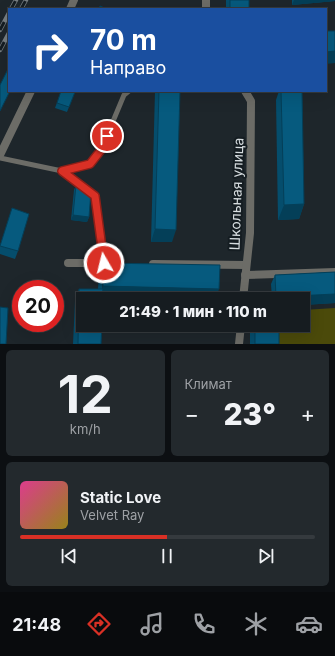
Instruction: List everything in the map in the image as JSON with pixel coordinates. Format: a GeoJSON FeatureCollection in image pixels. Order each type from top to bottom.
{"type":"FeatureCollection","features":[{"type":"Feature","properties":{"kind":"street"},"geometry":{"type":"LineString","coordinates":[[0,156],[30,92]]}},
{"type":"Feature","properties":{"kind":"street","name":"Школьная улица"},"geometry":{"type":"LineString","coordinates":[[244,292],[250,233],[251,101],[246,92]]}},
{"type":"Feature","properties":{"kind":"street"},"geometry":{"type":"LineString","coordinates":[[68,263],[119,263]]}},
{"type":"Feature","properties":{"kind":"street"},"geometry":{"type":"LineString","coordinates":[[147,264],[246,265]]}},
{"type":"Feature","properties":{"kind":"street"},"geometry":{"type":"LineString","coordinates":[[245,275],[335,272]]}},
{"type":"Feature","properties":{"kind":"street"},"geometry":{"type":"LineString","coordinates":[[239,344],[240,332]]}},
{"type":"Feature","properties":{"kind":"lane"},"geometry":{"type":"LineString","coordinates":[[62,171],[90,164],[101,150],[124,95],[128,92]]}},
{"type":"Feature","properties":{"kind":"lane"},"geometry":{"type":"LineString","coordinates":[[0,156],[62,171],[95,196],[104,263]]}},
{"type":"Feature","properties":{"kind":"shaded area"},"geometry":{"type":"Polygon","coordinates":[[[335,308],[335,344],[278,344],[278,332],[310,332],[310,310],[335,308]]]}},
{"type":"Feature","properties":{"kind":"building"},"geometry":{"type":"Polygon","coordinates":[[[230,0],[249,0],[249,8],[230,8],[230,0]]]}},
{"type":"Feature","properties":{"kind":"building"},"geometry":{"type":"Polygon","coordinates":[[[327,31],[335,31],[335,51],[327,52],[327,31]]]}},
{"type":"Feature","properties":{"kind":"building"},"geometry":{"type":"Polygon","coordinates":[[[8,69],[8,92],[10,92],[0,111],[0,85],[8,69]]]}},
{"type":"Feature","properties":{"kind":"building"},"geometry":{"type":"Polygon","coordinates":[[[61,92],[75,92],[69,107],[57,103],[61,92]]]}},
{"type":"Feature","properties":{"kind":"building"},"geometry":{"type":"Polygon","coordinates":[[[159,92],[180,92],[176,230],[155,229],[159,92]]]}},
{"type":"Feature","properties":{"kind":"building"},"geometry":{"type":"Polygon","coordinates":[[[281,92],[302,92],[304,204],[284,205],[281,92]]]}},
{"type":"Feature","properties":{"kind":"building"},"geometry":{"type":"Polygon","coordinates":[[[76,185],[83,185],[91,191],[89,217],[73,215],[76,185]]]}},
{"type":"Feature","properties":{"kind":"building"},"geometry":{"type":"Polygon","coordinates":[[[12,208],[29,214],[18,251],[0,246],[12,208]]]}},
{"type":"Feature","properties":{"kind":"building"},"geometry":{"type":"Polygon","coordinates":[[[103,263],[220,265],[219,289],[103,286],[103,263]]]}},
{"type":"Feature","properties":{"kind":"building"},"geometry":{"type":"Polygon","coordinates":[[[335,272],[335,294],[310,295],[310,292],[276,292],[275,275],[335,272]]]}},
{"type":"Feature","properties":{"kind":"building"},"geometry":{"type":"Polygon","coordinates":[[[79,289],[103,289],[103,292],[79,292],[79,289]]]}},
{"type":"Feature","properties":{"kind":"building"},"geometry":{"type":"Polygon","coordinates":[[[0,307],[8,308],[6,344],[0,344],[0,307]]]}},
{"type":"Feature","properties":{"kind":"building"},"geometry":{"type":"Polygon","coordinates":[[[78,332],[102,332],[101,344],[78,344],[78,332]]]}},
{"type":"Feature","properties":{"kind":"building"},"geometry":{"type":"Polygon","coordinates":[[[255,332],[279,332],[279,344],[255,344],[255,332]]]}},
{"type":"Feature","properties":{"kind":"railway"},"geometry":{"type":"LineString","coordinates":[[12,8],[16,0]]}},
{"type":"Feature","properties":{"kind":"railway"},"geometry":{"type":"LineString","coordinates":[[22,8],[26,0]]}},
{"type":"Feature","properties":{"kind":"railway"},"geometry":{"type":"LineString","coordinates":[[0,30],[8,15]]}},
{"type":"Feature","properties":{"kind":"railway"},"geometry":{"type":"LineString","coordinates":[[0,50],[8,35]]}},
{"type":"Feature","properties":{"kind":"route"},"geometry":{"type":"LineString","coordinates":[[104,263],[95,196],[62,171],[90,164],[101,150],[107,136]]}}]}
